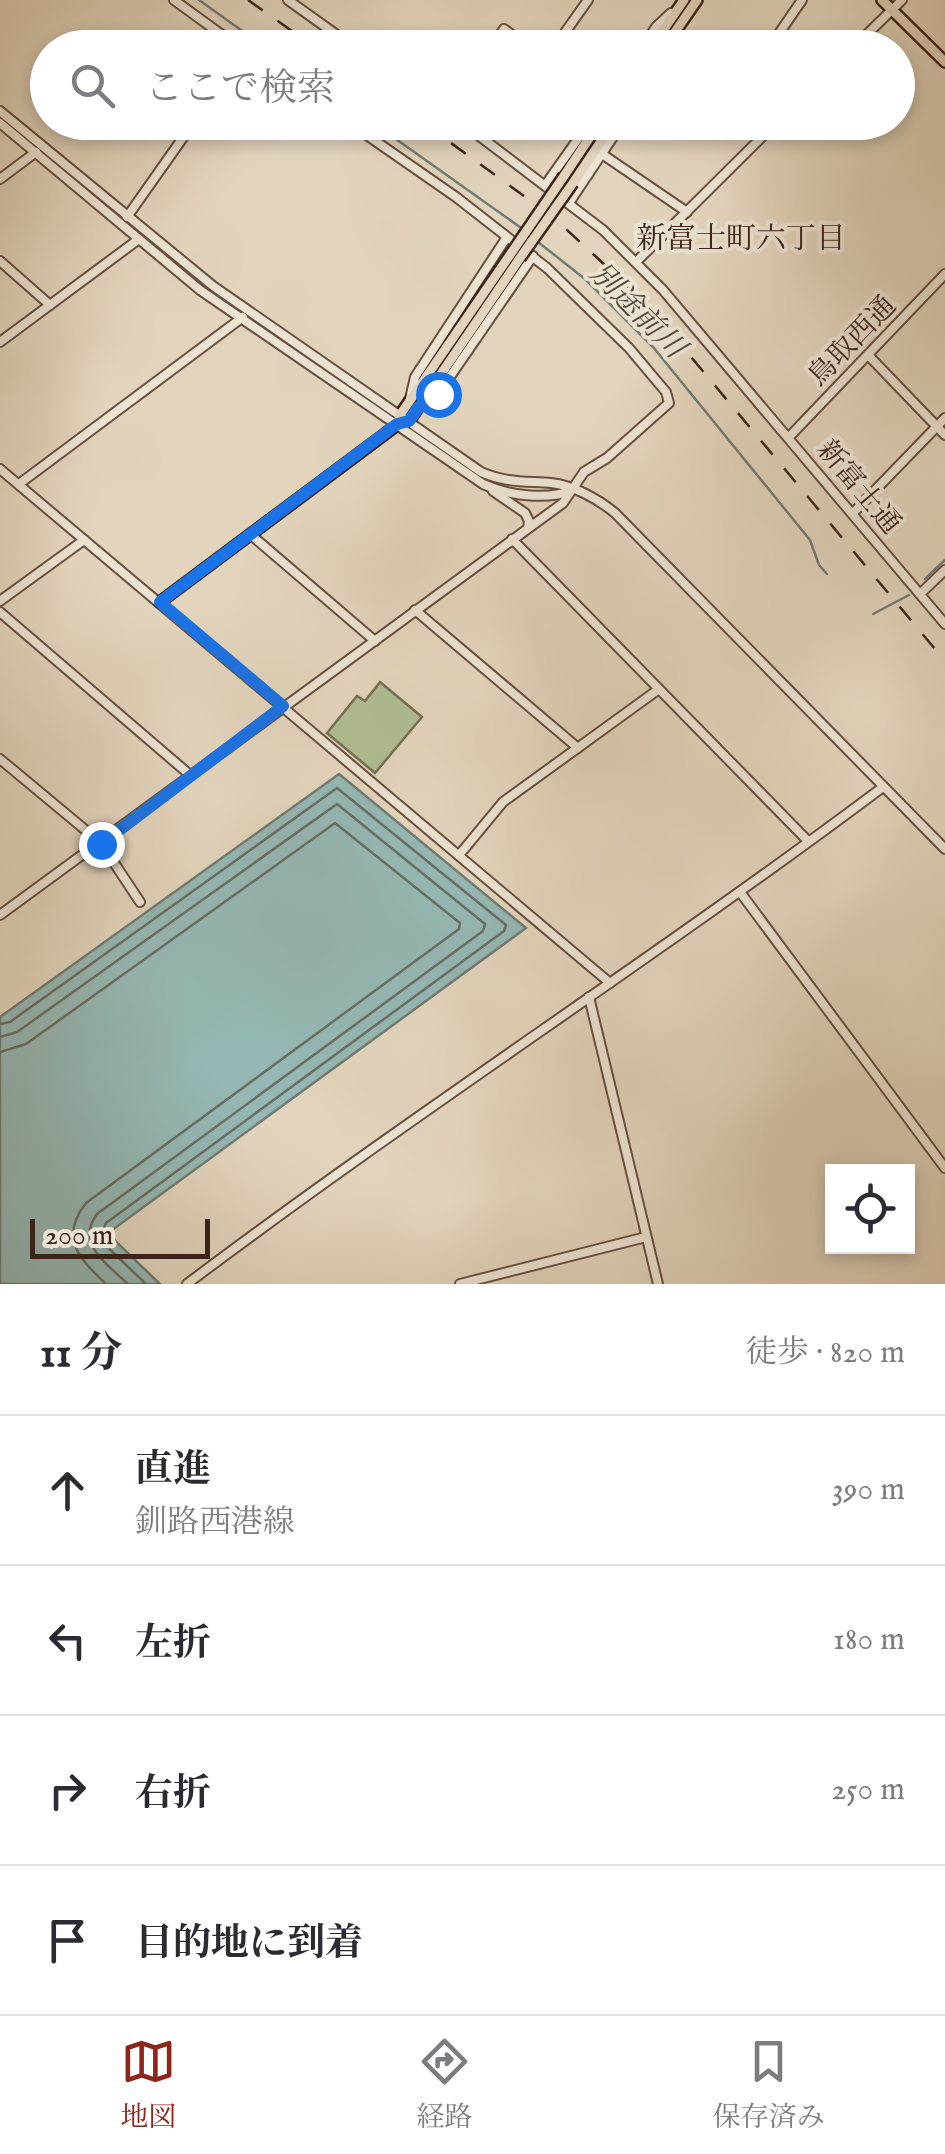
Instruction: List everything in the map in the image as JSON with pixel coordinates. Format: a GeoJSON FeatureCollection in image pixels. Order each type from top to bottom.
{"type":"FeatureCollection","features":[{"type":"Feature","properties":{"kind":"main road"},"geometry":{"type":"LineString","coordinates":[[678,30],[697,0]]}},
{"type":"Feature","properties":{"kind":"main road"},"geometry":{"type":"LineString","coordinates":[[882,0],[913,30]]}},
{"type":"Feature","properties":{"kind":"main road"},"geometry":{"type":"LineString","coordinates":[[674,30],[682,3]]}},
{"type":"Feature","properties":{"kind":"main road"},"geometry":{"type":"LineString","coordinates":[[915,32],[945,62]]}},
{"type":"Feature","properties":{"kind":"main road"},"geometry":{"type":"LineString","coordinates":[[568,180],[590,140]]}},
{"type":"Feature","properties":{"kind":"main road"},"geometry":{"type":"LineString","coordinates":[[160,602],[402,420],[600,140]]}},
{"type":"Feature","properties":{"kind":"street"},"geometry":{"type":"LineString","coordinates":[[174,0],[215,30]]}},
{"type":"Feature","properties":{"kind":"street"},"geometry":{"type":"LineString","coordinates":[[288,0],[329,30]]}},
{"type":"Feature","properties":{"kind":"street"},"geometry":{"type":"LineString","coordinates":[[301,10],[306,0]]}},
{"type":"Feature","properties":{"kind":"street"},"geometry":{"type":"LineString","coordinates":[[567,30],[588,0]]}},
{"type":"Feature","properties":{"kind":"street"},"geometry":{"type":"LineString","coordinates":[[781,30],[802,0]]}},
{"type":"Feature","properties":{"kind":"street"},"geometry":{"type":"LineString","coordinates":[[871,30],[902,0]]}},
{"type":"Feature","properties":{"kind":"street"},"geometry":{"type":"LineString","coordinates":[[654,30],[682,3]]}},
{"type":"Feature","properties":{"kind":"street"},"geometry":{"type":"LineString","coordinates":[[0,110],[39,149],[124,220],[525,513],[530,521],[528,528]]}},
{"type":"Feature","properties":{"kind":"street"},"geometry":{"type":"LineString","coordinates":[[0,123],[39,149]]}},
{"type":"Feature","properties":{"kind":"street"},"geometry":{"type":"LineString","coordinates":[[124,220],[181,140]]}},
{"type":"Feature","properties":{"kind":"street"},"geometry":{"type":"LineString","coordinates":[[0,914],[101,844],[563,503],[584,472],[608,458],[669,403],[666,392],[629,348],[533,256],[456,196],[374,140]]}},
{"type":"Feature","properties":{"kind":"street","name":"新富士通"},"geometry":{"type":"LineString","coordinates":[[485,140],[546,184],[636,262],[790,436],[945,624]]}},
{"type":"Feature","properties":{"kind":"street"},"geometry":{"type":"LineString","coordinates":[[546,184],[577,140]]}},
{"type":"Feature","properties":{"kind":"street"},"geometry":{"type":"LineString","coordinates":[[569,203],[611,140]]}},
{"type":"Feature","properties":{"kind":"street"},"geometry":{"type":"LineString","coordinates":[[636,262],[757,140]]}},
{"type":"Feature","properties":{"kind":"street"},"geometry":{"type":"LineString","coordinates":[[0,178],[39,149]]}},
{"type":"Feature","properties":{"kind":"street"},"geometry":{"type":"LineString","coordinates":[[602,154],[687,212]]}},
{"type":"Feature","properties":{"kind":"street"},"geometry":{"type":"LineString","coordinates":[[124,220],[139,239],[200,290],[498,480],[550,483],[598,500],[615,513],[945,849]]}},
{"type":"Feature","properties":{"kind":"street"},"geometry":{"type":"LineString","coordinates":[[507,237],[415,378],[413,405],[438,394],[533,256]]}},
{"type":"Feature","properties":{"kind":"street"},"geometry":{"type":"LineString","coordinates":[[0,342],[139,239]]}},
{"type":"Feature","properties":{"kind":"street"},"geometry":{"type":"LineString","coordinates":[[0,262],[50,305]]}},
{"type":"Feature","properties":{"kind":"street","name":"鳥取西通"},"geometry":{"type":"LineString","coordinates":[[790,436],[945,274]]}},
{"type":"Feature","properties":{"kind":"street"},"geometry":{"type":"LineString","coordinates":[[19,484],[250,312]]}},
{"type":"Feature","properties":{"kind":"street"},"geometry":{"type":"LineString","coordinates":[[868,355],[945,435]]}},
{"type":"Feature","properties":{"kind":"street"},"geometry":{"type":"LineString","coordinates":[[854,512],[945,418]]}},
{"type":"Feature","properties":{"kind":"street"},"geometry":{"type":"LineString","coordinates":[[0,469],[610,983]]}},
{"type":"Feature","properties":{"kind":"street"},"geometry":{"type":"LineString","coordinates":[[489,487],[521,494],[563,494],[572,490]]}},
{"type":"Feature","properties":{"kind":"street"},"geometry":{"type":"LineString","coordinates":[[250,534],[375,640]]}},
{"type":"Feature","properties":{"kind":"street"},"geometry":{"type":"LineString","coordinates":[[512,539],[808,841]]}},
{"type":"Feature","properties":{"kind":"street"},"geometry":{"type":"LineString","coordinates":[[0,601],[84,540]]}},
{"type":"Feature","properties":{"kind":"street"},"geometry":{"type":"LineString","coordinates":[[920,594],[945,570]]}},
{"type":"Feature","properties":{"kind":"street"},"geometry":{"type":"LineString","coordinates":[[415,610],[578,748]]}},
{"type":"Feature","properties":{"kind":"street"},"geometry":{"type":"LineString","coordinates":[[0,612],[190,775]]}},
{"type":"Feature","properties":{"kind":"street"},"geometry":{"type":"LineString","coordinates":[[460,854],[503,802],[659,690]]}},
{"type":"Feature","properties":{"kind":"street"},"geometry":{"type":"LineString","coordinates":[[0,758],[101,844],[140,902]]}},
{"type":"Feature","properties":{"kind":"street"},"geometry":{"type":"LineString","coordinates":[[187,1284],[302,1197],[740,892],[883,787]]}},
{"type":"Feature","properties":{"kind":"street"},"geometry":{"type":"LineString","coordinates":[[740,892],[945,1168]]}},
{"type":"Feature","properties":{"kind":"street"},"geometry":{"type":"LineString","coordinates":[[590,997],[658,1284]]}},
{"type":"Feature","properties":{"kind":"street"},"geometry":{"type":"LineString","coordinates":[[460,1284],[646,1237]]}},
{"type":"Feature","properties":{"kind":"green space"},"geometry":{"type":"Polygon","coordinates":[[[380,682],[422,717],[375,773],[327,733],[357,696],[365,701],[380,682]]]}},
{"type":"Feature","properties":{"kind":"water"},"geometry":{"type":"Polygon","coordinates":[[[339,774],[526,928],[112,1230],[110,1236],[160,1284],[0,1284],[0,1017],[339,774]]]}},
{"type":"Feature","properties":{"kind":"waterway","name":"別途前川"},"geometry":{"type":"LineString","coordinates":[[199,0],[241,30]]}},
{"type":"Feature","properties":{"kind":"waterway","name":"別途前川"},"geometry":{"type":"LineString","coordinates":[[397,140],[524,230]]}},
{"type":"Feature","properties":{"kind":"waterway","name":"別途前川"},"geometry":{"type":"LineString","coordinates":[[538,242],[585,279],[653,347],[810,540],[819,565],[827,574]]}},
{"type":"Feature","properties":{"kind":"waterway","name":"別途前川"},"geometry":{"type":"LineString","coordinates":[[925,579],[945,560]]}},
{"type":"Feature","properties":{"kind":"waterway","name":"別途前川"},"geometry":{"type":"LineString","coordinates":[[873,614],[909,595]]}},
{"type":"Feature","properties":{"kind":"railway"},"geometry":{"type":"LineString","coordinates":[[248,0],[290,30]]}},
{"type":"Feature","properties":{"kind":"railway"},"geometry":{"type":"LineString","coordinates":[[447,140],[553,217],[646,303],[945,661]]}},
{"type":"Feature","properties":{"kind":"district","name":"新富士町六丁目"},"geometry":{"type":"Point","coordinates":[741,238]}},
{"type":"Feature","properties":{"kind":"route"},"geometry":{"type":"LineString","coordinates":[[101,844],[283,706],[160,602],[397,424],[409,421],[418,408],[438,394]]}}]}
